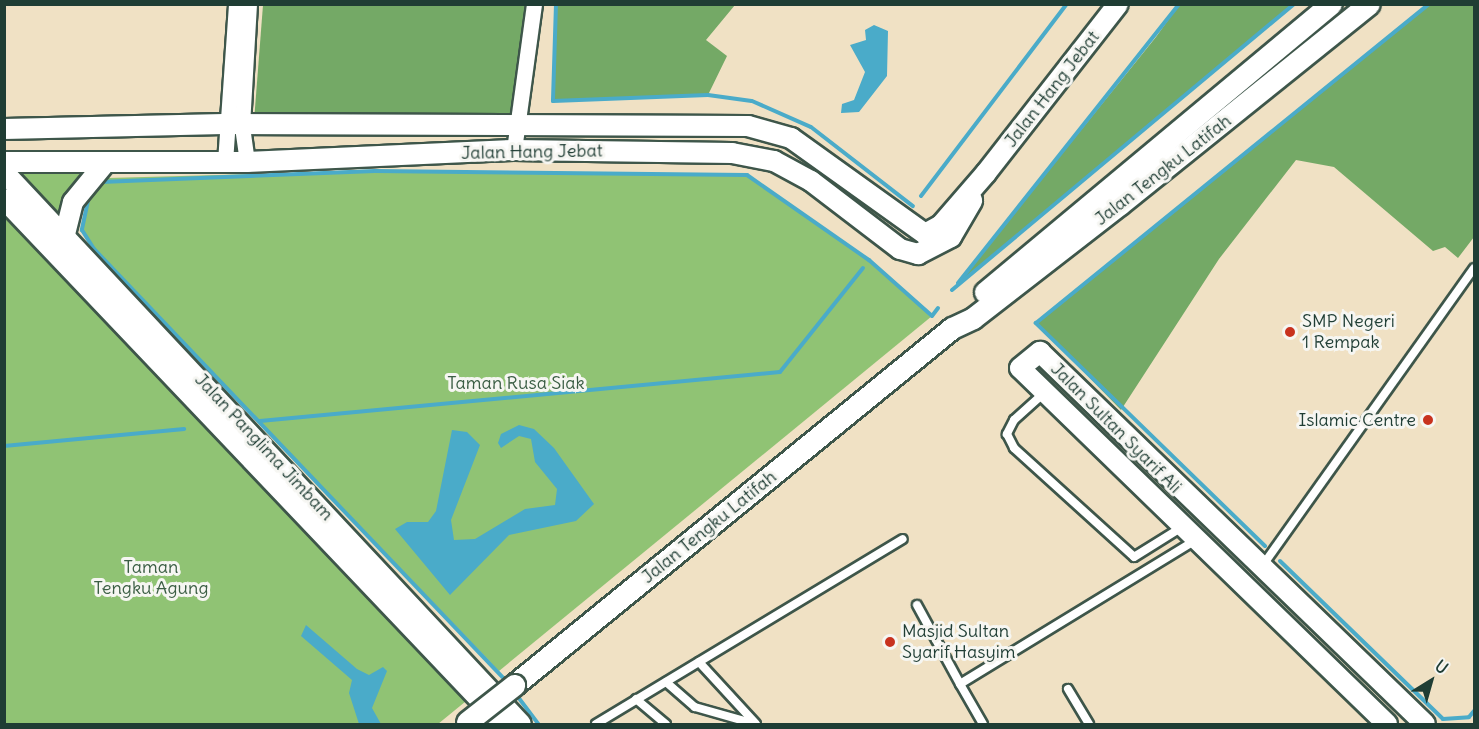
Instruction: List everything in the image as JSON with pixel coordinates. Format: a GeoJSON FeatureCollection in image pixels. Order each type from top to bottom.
{"type":"FeatureCollection","features":[{"type":"Feature","properties":{"kind":"main road","name":"Jalan Tengku Latifah"},"geometry":{"type":"LineString","coordinates":[[952,328],[965,309],[1104,190],[1331,4]]}},
{"type":"Feature","properties":{"kind":"main road","name":"Jalan Tengku Latifah"},"geometry":{"type":"LineString","coordinates":[[464,724],[952,328],[973,318],[1120,204],[1369,4]]}},
{"type":"Feature","properties":{"kind":"street"},"geometry":{"type":"LineString","coordinates":[[236,4],[233,124],[247,162]]}},
{"type":"Feature","properties":{"kind":"street"},"geometry":{"type":"LineString","coordinates":[[225,162],[233,124],[249,4]]}},
{"type":"Feature","properties":{"kind":"street"},"geometry":{"type":"LineString","coordinates":[[514,150],[534,4]]}},
{"type":"Feature","properties":{"kind":"street","name":"Jalan Hang Jebat"},"geometry":{"type":"LineString","coordinates":[[4,129],[233,124],[518,129],[748,126],[770,131],[825,161],[913,230],[925,234],[941,225],[986,173],[1118,4]]}},
{"type":"Feature","properties":{"kind":"street","name":"Jalan Hang Jebat"},"geometry":{"type":"LineString","coordinates":[[4,162],[247,162],[514,150],[753,156],[811,181],[900,249],[918,254],[940,247],[959,227],[986,173]]}},
{"type":"Feature","properties":{"kind":"street"},"geometry":{"type":"LineString","coordinates":[[65,234],[73,202],[105,163]]}},
{"type":"Feature","properties":{"kind":"street","name":"Jalan Panglima Jimbam"},"geometry":{"type":"LineString","coordinates":[[4,172],[216,395],[521,724]]}},
{"type":"Feature","properties":{"kind":"street","name":"Jalan Panglima Jimbam"},"geometry":{"type":"LineString","coordinates":[[4,199],[502,724]]}},
{"type":"Feature","properties":{"kind":"street","name":"Jalan Sultan Syarif Ali"},"geometry":{"type":"LineString","coordinates":[[1387,724],[1020,369],[1040,352],[1259,570],[1423,724]]}},
{"type":"Feature","properties":{"kind":"street"},"geometry":{"type":"LineString","coordinates":[[1393,724],[1408,709]]}},
{"type":"Feature","properties":{"kind":"lane"},"geometry":{"type":"LineString","coordinates":[[1259,570],[1474,268]]}},
{"type":"Feature","properties":{"kind":"lane"},"geometry":{"type":"LineString","coordinates":[[1044,393],[1014,420],[1008,434],[1014,448],[1134,557],[1189,533]]}},
{"type":"Feature","properties":{"kind":"lane"},"geometry":{"type":"LineString","coordinates":[[960,684],[1189,533]]}},
{"type":"Feature","properties":{"kind":"lane"},"geometry":{"type":"LineString","coordinates":[[596,724],[903,539]]}},
{"type":"Feature","properties":{"kind":"lane"},"geometry":{"type":"LineString","coordinates":[[917,605],[983,724]]}},
{"type":"Feature","properties":{"kind":"lane"},"geometry":{"type":"LineString","coordinates":[[699,662],[756,724]]}},
{"type":"Feature","properties":{"kind":"lane"},"geometry":{"type":"LineString","coordinates":[[666,682],[695,707],[756,724]]}},
{"type":"Feature","properties":{"kind":"lane"},"geometry":{"type":"LineString","coordinates":[[1068,689],[1089,724]]}},
{"type":"Feature","properties":{"kind":"lane"},"geometry":{"type":"LineString","coordinates":[[636,699],[666,724]]}},
{"type":"Feature","properties":{"kind":"green space"},"geometry":{"type":"Polygon","coordinates":[[[556,4],[735,5],[706,40],[727,56],[708,95],[553,101],[556,4]]]}},
{"type":"Feature","properties":{"kind":"green space"},"geometry":{"type":"Polygon","coordinates":[[[263,5],[525,5],[513,121],[254,121],[263,5]]]}},
{"type":"Feature","properties":{"kind":"green space"},"geometry":{"type":"Polygon","coordinates":[[[1179,5],[1293,5],[952,290],[1156,37],[1179,5]]]}},
{"type":"Feature","properties":{"kind":"green space"},"geometry":{"type":"Polygon","coordinates":[[[1429,5],[1474,5],[1474,237],[1458,258],[1445,247],[1433,251],[1334,167],[1296,160],[1219,259],[1121,410],[1036,323],[1429,5]]]}},
{"type":"Feature","properties":{"kind":"green space"},"geometry":{"type":"Polygon","coordinates":[[[82,168],[60,222],[13,169],[82,168]]]}},
{"type":"Feature","properties":{"kind":"green space","name":"Taman Rusa Siak"},"geometry":{"type":"Polygon","coordinates":[[[375,171],[747,175],[869,260],[932,316],[499,671],[94,249],[82,230],[90,194],[107,178],[375,171]]]}},
{"type":"Feature","properties":{"kind":"green space","name":"Taman Tengku Agung"},"geometry":{"type":"Polygon","coordinates":[[[4,214],[471,697],[438,724],[5,724],[4,214]]]}},
{"type":"Feature","properties":{"kind":"water"},"geometry":{"type":"Polygon","coordinates":[[[874,25],[888,31],[887,76],[859,112],[841,113],[842,104],[854,100],[865,72],[850,45],[866,40],[865,30],[874,25]]]}},
{"type":"Feature","properties":{"kind":"water"},"geometry":{"type":"Polygon","coordinates":[[[519,425],[534,429],[554,448],[594,504],[576,521],[509,535],[450,595],[395,529],[407,522],[428,522],[436,511],[452,430],[467,432],[480,445],[451,520],[454,540],[475,539],[525,509],[555,505],[557,489],[535,462],[531,439],[519,436],[501,448],[498,443],[501,434],[519,425]]]}},
{"type":"Feature","properties":{"kind":"water"},"geometry":{"type":"Polygon","coordinates":[[[306,625],[357,669],[369,675],[383,667],[387,671],[372,708],[381,724],[359,724],[349,693],[352,680],[301,636],[306,625]]]}},
{"type":"Feature","properties":{"kind":"waterway"},"geometry":{"type":"LineString","coordinates":[[556,4],[553,101],[708,95],[752,101],[811,127],[913,206]]}},
{"type":"Feature","properties":{"kind":"waterway"},"geometry":{"type":"LineString","coordinates":[[921,196],[1067,4]]}},
{"type":"Feature","properties":{"kind":"waterway"},"geometry":{"type":"LineString","coordinates":[[958,283],[1179,4]]}},
{"type":"Feature","properties":{"kind":"waterway"},"geometry":{"type":"LineString","coordinates":[[952,290],[1294,4]]}},
{"type":"Feature","properties":{"kind":"waterway"},"geometry":{"type":"LineString","coordinates":[[1265,546],[1036,323],[1429,4]]}},
{"type":"Feature","properties":{"kind":"waterway"},"geometry":{"type":"LineString","coordinates":[[101,182],[375,171],[747,175],[869,260],[932,316],[938,308]]}},
{"type":"Feature","properties":{"kind":"waterway"},"geometry":{"type":"LineString","coordinates":[[89,196],[82,230],[94,249],[507,682]]}},
{"type":"Feature","properties":{"kind":"waterway"},"geometry":{"type":"LineString","coordinates":[[260,421],[780,372],[863,268]]}},
{"type":"Feature","properties":{"kind":"waterway"},"geometry":{"type":"LineString","coordinates":[[4,446],[184,429]]}},
{"type":"Feature","properties":{"kind":"waterway"},"geometry":{"type":"LineString","coordinates":[[1280,561],[1443,719],[1469,717],[1474,711]]}},
{"type":"Feature","properties":{"kind":"waterway"},"geometry":{"type":"LineString","coordinates":[[515,693],[538,724]]}},
{"type":"Feature","properties":{"kind":"place","name":"SMP Negeri 1 Rempak"},"geometry":{"type":"Point","coordinates":[1290,332]}},
{"type":"Feature","properties":{"kind":"place","name":"Islamic Centre"},"geometry":{"type":"Point","coordinates":[1428,420]}},
{"type":"Feature","properties":{"kind":"place","name":"Masjid Sultan Syarif Hasyim"},"geometry":{"type":"Point","coordinates":[890,642]}}]}
